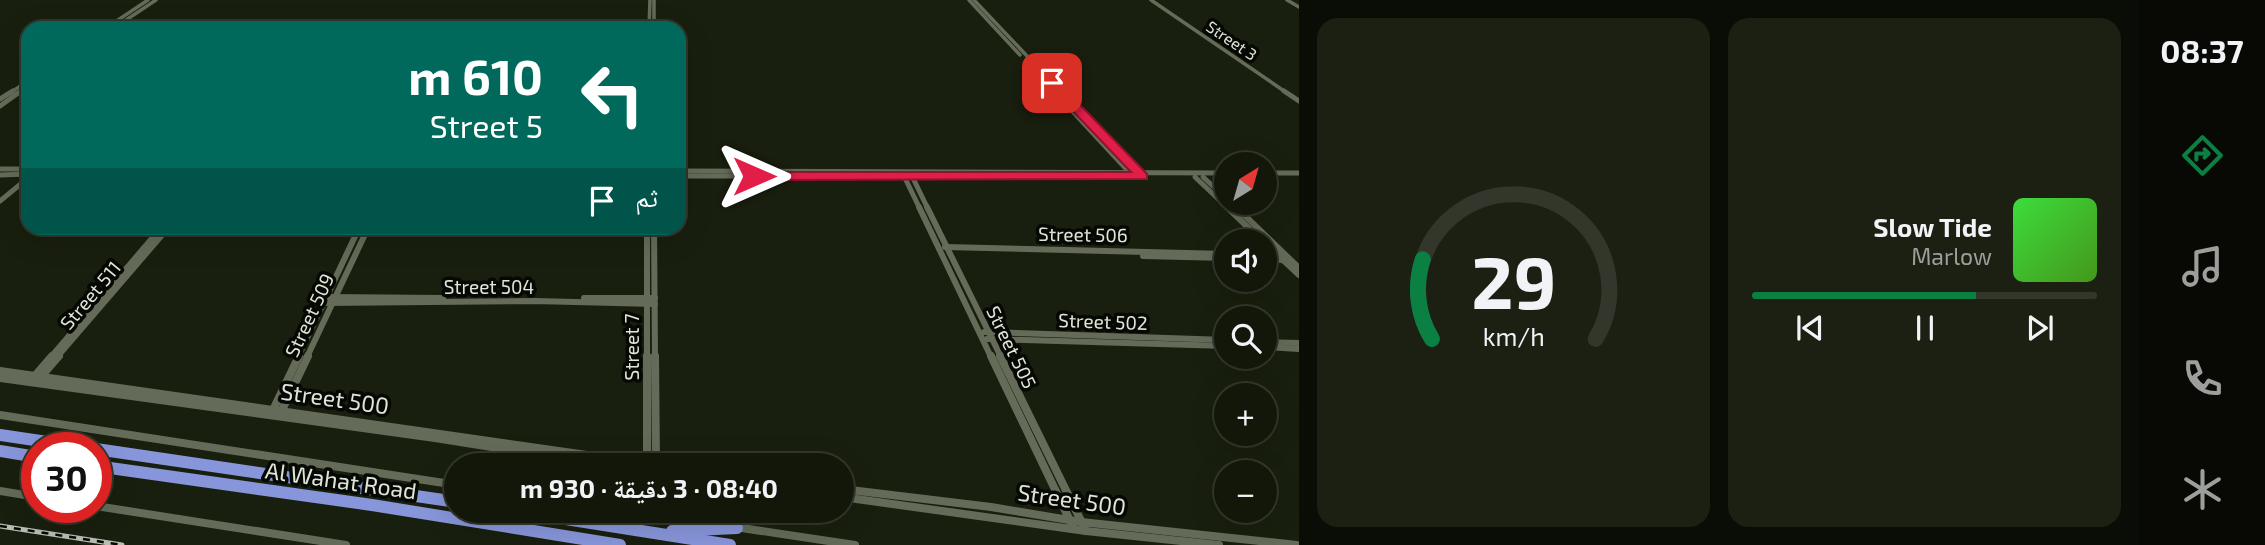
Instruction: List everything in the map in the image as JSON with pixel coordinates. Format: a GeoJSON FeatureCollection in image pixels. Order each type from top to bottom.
{"type":"FeatureCollection","features":[{"type":"Feature","properties":{"kind":"highway"},"geometry":{"type":"LineString","coordinates":[[0,435],[21,438]]}},
{"type":"Feature","properties":{"kind":"highway"},"geometry":{"type":"LineString","coordinates":[[0,451],[21,454]]}},
{"type":"Feature","properties":{"kind":"highway","name":"Al Wahat Road"},"geometry":{"type":"LineString","coordinates":[[112,451],[444,500]]}},
{"type":"Feature","properties":{"kind":"highway"},"geometry":{"type":"LineString","coordinates":[[112,468],[124,460],[125,453]]}},
{"type":"Feature","properties":{"kind":"highway"},"geometry":{"type":"LineString","coordinates":[[147,474],[150,464],[158,458]]}},
{"type":"Feature","properties":{"kind":"highway","name":"Al Wahat Road"},"geometry":{"type":"LineString","coordinates":[[112,468],[372,505],[620,545]]}},
{"type":"Feature","properties":{"kind":"highway"},"geometry":{"type":"LineString","coordinates":[[589,523],[730,545]]}},
{"type":"Feature","properties":{"kind":"highway"},"geometry":{"type":"LineString","coordinates":[[651,533],[737,528]]}},
{"type":"Feature","properties":{"kind":"street"},"geometry":{"type":"LineString","coordinates":[[116,21],[148,0]]}},
{"type":"Feature","properties":{"kind":"street"},"geometry":{"type":"LineString","coordinates":[[124,21],[156,0]]}},
{"type":"Feature","properties":{"kind":"street"},"geometry":{"type":"LineString","coordinates":[[650,21],[652,0]]}},
{"type":"Feature","properties":{"kind":"street"},"geometry":{"type":"LineString","coordinates":[[652,0],[654,21]]}},
{"type":"Feature","properties":{"kind":"street"},"geometry":{"type":"LineString","coordinates":[[971,0],[1136,174],[1214,176]]}},
{"type":"Feature","properties":{"kind":"street","name":"Street 3"},"geometry":{"type":"LineString","coordinates":[[1153,0],[1299,99]]}},
{"type":"Feature","properties":{"kind":"street"},"geometry":{"type":"LineString","coordinates":[[1289,0],[1299,6]]}},
{"type":"Feature","properties":{"kind":"street"},"geometry":{"type":"LineString","coordinates":[[996,25],[1136,174]]}},
{"type":"Feature","properties":{"kind":"street"},"geometry":{"type":"LineString","coordinates":[[0,99],[21,85]]}},
{"type":"Feature","properties":{"kind":"street"},"geometry":{"type":"LineString","coordinates":[[0,106],[21,91]]}},
{"type":"Feature","properties":{"kind":"street"},"geometry":{"type":"LineString","coordinates":[[0,169],[21,169]]}},
{"type":"Feature","properties":{"kind":"street"},"geometry":{"type":"LineString","coordinates":[[686,173],[1214,175]]}},
{"type":"Feature","properties":{"kind":"street"},"geometry":{"type":"LineString","coordinates":[[0,175],[21,178]]}},
{"type":"Feature","properties":{"kind":"street","name":"Street 505"},"geometry":{"type":"LineString","coordinates":[[908,175],[1078,526]]}},
{"type":"Feature","properties":{"kind":"street"},"geometry":{"type":"LineString","coordinates":[[1278,175],[1299,175]]}},
{"type":"Feature","properties":{"kind":"street"},"geometry":{"type":"LineString","coordinates":[[1195,177],[1250,229]]}},
{"type":"Feature","properties":{"kind":"street"},"geometry":{"type":"LineString","coordinates":[[1203,177],[1214,187]]}},
{"type":"Feature","properties":{"kind":"street"},"geometry":{"type":"LineString","coordinates":[[0,204],[21,185]]}},
{"type":"Feature","properties":{"kind":"street"},"geometry":{"type":"LineString","coordinates":[[1243,215],[1299,275]]}},
{"type":"Feature","properties":{"kind":"street","name":"Street 511"},"geometry":{"type":"LineString","coordinates":[[35,380],[156,235]]}},
{"type":"Feature","properties":{"kind":"street","name":"Street 511"},"geometry":{"type":"LineString","coordinates":[[35,380],[162,235]]}},
{"type":"Feature","properties":{"kind":"street","name":"Street 509"},"geometry":{"type":"LineString","coordinates":[[276,413],[359,235]]}},
{"type":"Feature","properties":{"kind":"street","name":"Street 7"},"geometry":{"type":"LineString","coordinates":[[647,235],[646,301],[653,453]]}},
{"type":"Feature","properties":{"kind":"street","name":"Street 7"},"geometry":{"type":"LineString","coordinates":[[654,235],[654,453]]}},
{"type":"Feature","properties":{"kind":"street","name":"Street 506"},"geometry":{"type":"LineString","coordinates":[[944,249],[1214,256]]}},
{"type":"Feature","properties":{"kind":"street"},"geometry":{"type":"LineString","coordinates":[[1277,252],[1299,268]]}},
{"type":"Feature","properties":{"kind":"street"},"geometry":{"type":"LineString","coordinates":[[1277,257],[1284,257]]}},
{"type":"Feature","properties":{"kind":"street","name":"Street 504"},"geometry":{"type":"LineString","coordinates":[[329,300],[655,301]]}},
{"type":"Feature","properties":{"kind":"street","name":"Street 502"},"geometry":{"type":"LineString","coordinates":[[984,335],[1214,340]]}},
{"type":"Feature","properties":{"kind":"street","name":"Street 502"},"geometry":{"type":"LineString","coordinates":[[984,335],[1214,345]]}},
{"type":"Feature","properties":{"kind":"street"},"geometry":{"type":"LineString","coordinates":[[1277,343],[1299,346]]}},
{"type":"Feature","properties":{"kind":"street"},"geometry":{"type":"LineString","coordinates":[[1277,347],[1299,346]]}},
{"type":"Feature","properties":{"kind":"street","name":"Street 500"},"geometry":{"type":"LineString","coordinates":[[0,371],[35,380]]}},
{"type":"Feature","properties":{"kind":"street","name":"Street 500"},"geometry":{"type":"LineString","coordinates":[[0,378],[35,380],[555,453]]}},
{"type":"Feature","properties":{"kind":"street","name":"Al Wahat Road"},"geometry":{"type":"LineString","coordinates":[[0,415],[444,483]]}},
{"type":"Feature","properties":{"kind":"street","name":"Street 500"},"geometry":{"type":"LineString","coordinates":[[854,490],[991,507],[1078,526],[1297,545]]}},
{"type":"Feature","properties":{"kind":"street"},"geometry":{"type":"LineString","coordinates":[[0,491],[21,494]]}},
{"type":"Feature","properties":{"kind":"street","name":"Street 500"},"geometry":{"type":"LineString","coordinates":[[854,498],[1219,545]]}},
{"type":"Feature","properties":{"kind":"street"},"geometry":{"type":"LineString","coordinates":[[112,509],[345,545]]}},
{"type":"Feature","properties":{"kind":"street"},"geometry":{"type":"LineString","coordinates":[[705,523],[855,545]]}},
{"type":"Feature","properties":{"kind":"railway"},"geometry":{"type":"LineString","coordinates":[[0,526],[122,545]]}},
{"type":"Feature","properties":{"kind":"route"},"geometry":{"type":"LineString","coordinates":[[754,176],[1143,176],[1052,83]]}}]}
